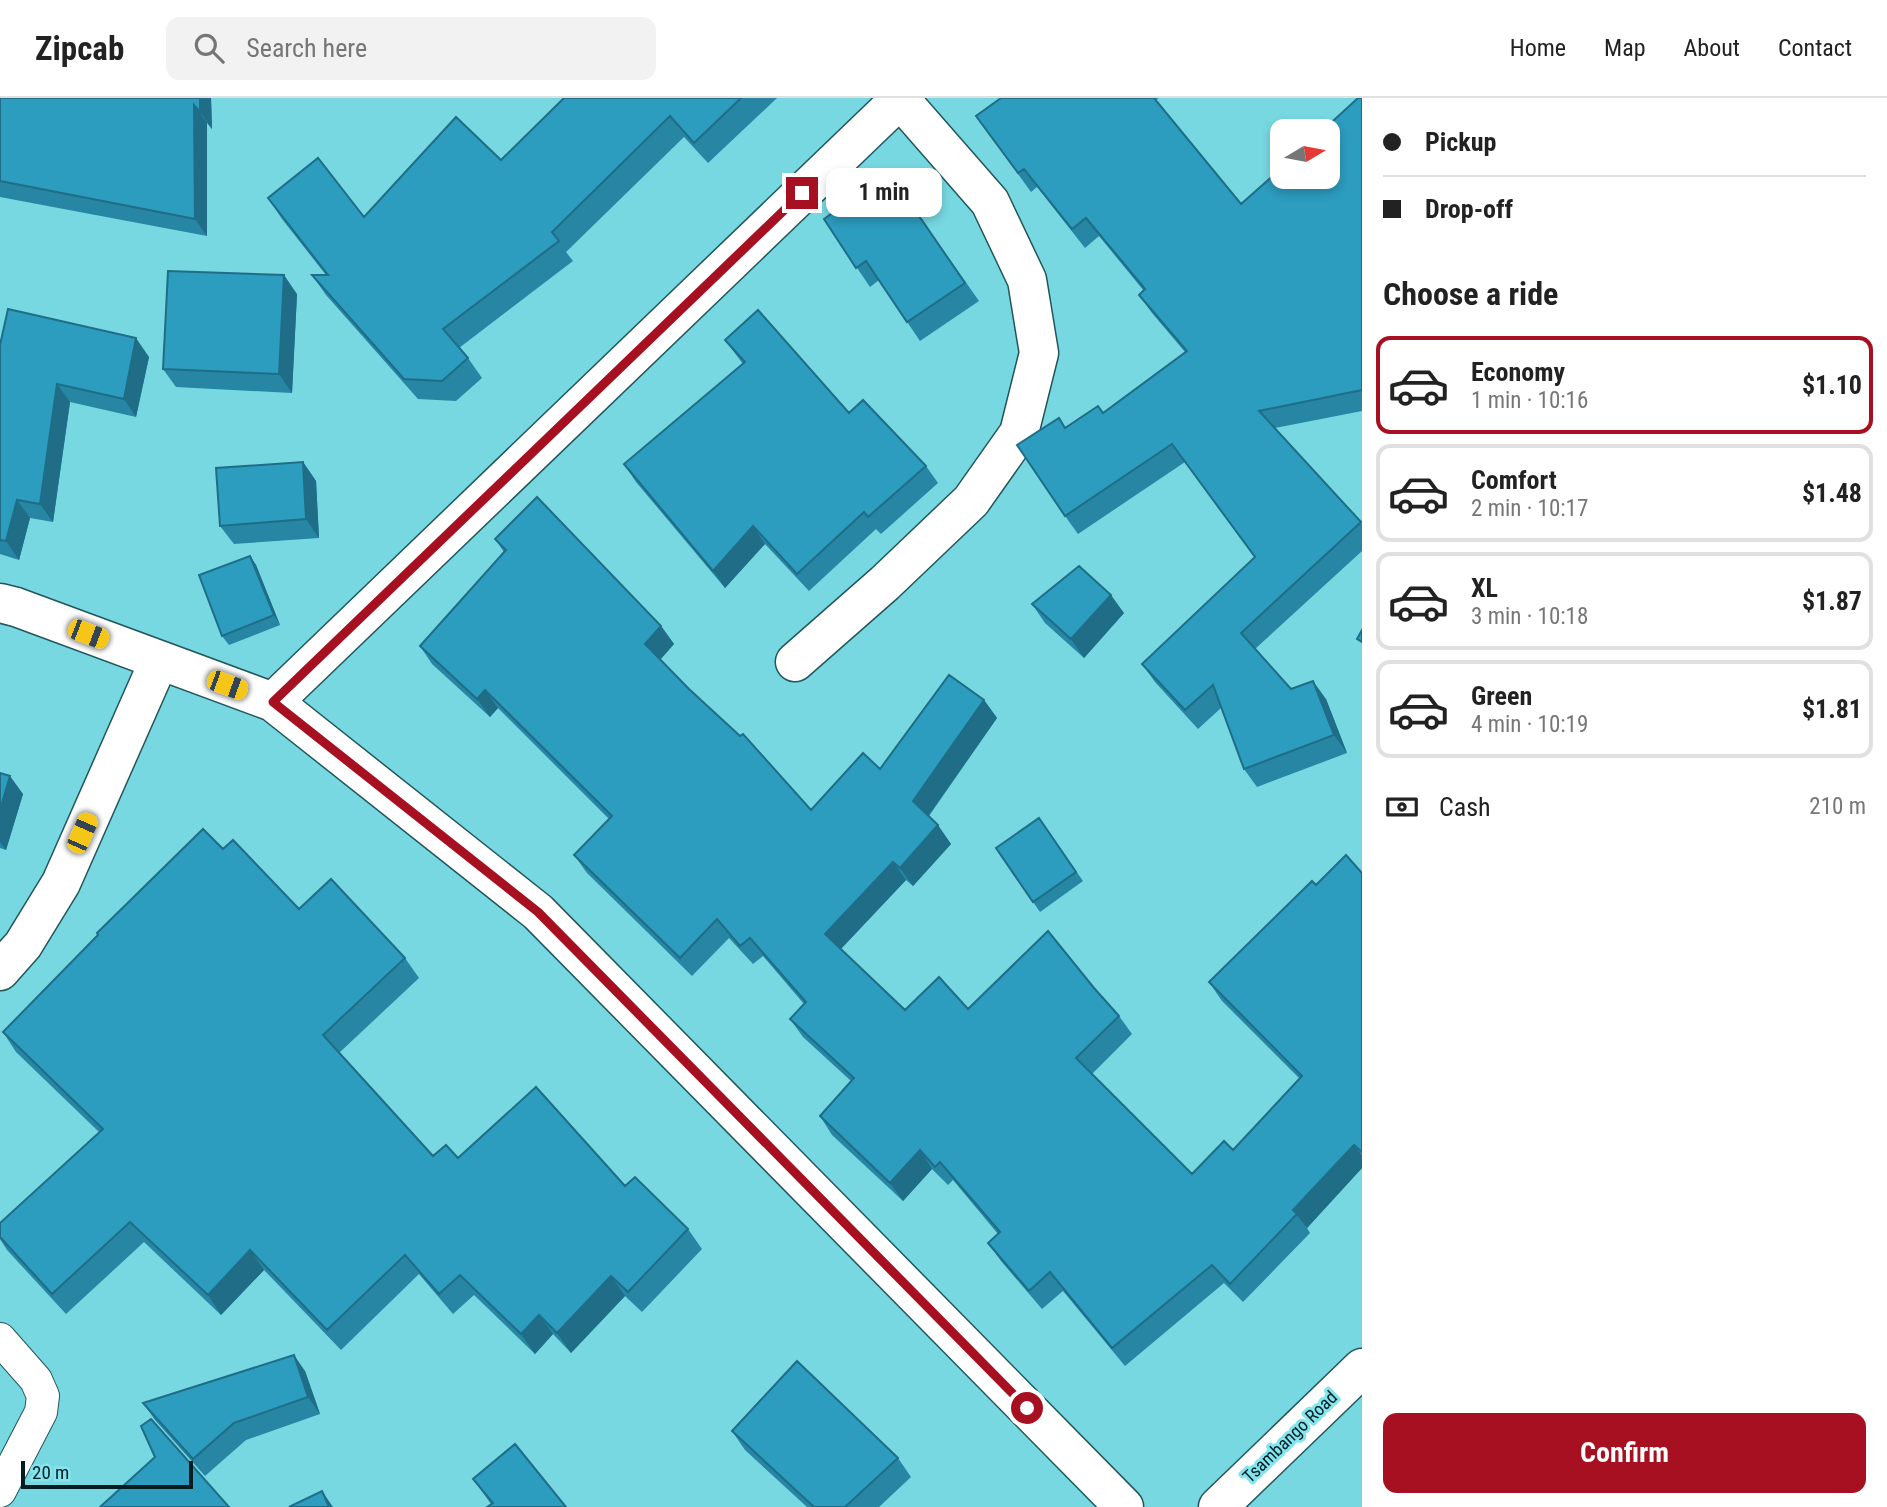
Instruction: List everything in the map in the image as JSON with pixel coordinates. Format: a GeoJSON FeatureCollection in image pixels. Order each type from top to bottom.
{"type":"FeatureCollection","features":[{"type":"Feature","properties":{"kind":"street"},"geometry":{"type":"LineString","coordinates":[[273,702],[900,99],[990,202],[1027,279],[1039,352],[1019,433],[971,501],[885,583],[795,662]]}},
{"type":"Feature","properties":{"kind":"street"},"geometry":{"type":"LineString","coordinates":[[0,603],[273,702],[538,912],[1124,1507]]}},
{"type":"Feature","properties":{"kind":"street"},"geometry":{"type":"LineString","coordinates":[[0,971],[23,945],[61,883],[159,661]]}},
{"type":"Feature","properties":{"kind":"street","name":"Tsambango Road"},"geometry":{"type":"LineString","coordinates":[[1218,1507],[1362,1368]]}},
{"type":"Feature","properties":{"kind":"lane"},"geometry":{"type":"LineString","coordinates":[[0,1339],[36,1380],[43,1396],[41,1412],[0,1490]]}},
{"type":"Feature","properties":{"kind":"building"},"geometry":{"type":"Polygon","coordinates":[[[0,98],[200,98],[200,112],[194,105],[195,219],[0,181],[0,98]]]}},
{"type":"Feature","properties":{"kind":"building"},"geometry":{"type":"Polygon","coordinates":[[[564,98],[741,98],[694,143],[670,116],[552,232],[559,241],[443,329],[468,358],[442,381],[404,379],[312,275],[328,275],[268,198],[318,158],[364,217],[456,117],[501,160],[564,98]]]}},
{"type":"Feature","properties":{"kind":"building"},"geometry":{"type":"Polygon","coordinates":[[[1001,98],[1154,98],[1241,204],[1270,178],[1270,189],[1340,189],[1340,119],[1335,119],[1358,98],[1362,98],[1362,390],[1259,411],[1361,522],[1241,633],[1291,689],[1313,681],[1334,735],[1244,769],[1213,685],[1185,710],[1142,664],[1255,557],[1172,444],[1065,516],[1017,445],[1059,418],[1065,428],[1098,406],[1103,413],[1187,351],[1139,295],[1145,289],[1086,218],[1072,229],[1024,169],[1018,173],[976,116],[1001,98]]]}},
{"type":"Feature","properties":{"kind":"building"},"geometry":{"type":"Polygon","coordinates":[[[879,180],[895,205],[906,197],[965,283],[907,322],[866,261],[856,268],[824,219],[879,180]]]}},
{"type":"Feature","properties":{"kind":"building"},"geometry":{"type":"Polygon","coordinates":[[[168,271],[284,275],[279,374],[163,369],[168,271]]]}},
{"type":"Feature","properties":{"kind":"building"},"geometry":{"type":"Polygon","coordinates":[[[8,309],[136,338],[124,399],[57,384],[40,504],[17,500],[6,541],[0,540],[0,345],[8,309]]]}},
{"type":"Feature","properties":{"kind":"building"},"geometry":{"type":"Polygon","coordinates":[[[758,310],[849,413],[863,400],[926,466],[868,517],[864,512],[797,574],[753,526],[713,571],[624,464],[745,362],[725,340],[758,310]]]}},
{"type":"Feature","properties":{"kind":"building"},"geometry":{"type":"Polygon","coordinates":[[[303,462],[306,519],[220,526],[216,468],[303,462]]]}},
{"type":"Feature","properties":{"kind":"building"},"geometry":{"type":"Polygon","coordinates":[[[537,497],[661,626],[645,644],[740,736],[743,734],[811,810],[863,753],[880,769],[949,675],[984,700],[913,801],[938,825],[900,868],[893,862],[825,934],[905,1010],[939,977],[968,1009],[1048,931],[1119,1016],[1076,1058],[1192,1174],[1224,1141],[1233,1150],[1302,1076],[1209,982],[1312,881],[1316,885],[1346,855],[1362,873],[1362,1152],[1354,1145],[1293,1210],[1297,1214],[1230,1284],[1212,1265],[1112,1348],[1050,1272],[1029,1291],[988,1243],[1000,1232],[940,1162],[935,1167],[920,1150],[890,1183],[820,1116],[854,1078],[790,1019],[806,1002],[750,938],[740,946],[717,919],[680,958],[574,855],[612,816],[485,690],[477,699],[420,646],[506,550],[495,539],[537,497]]]}},
{"type":"Feature","properties":{"kind":"building"},"geometry":{"type":"Polygon","coordinates":[[[250,556],[274,615],[222,636],[199,575],[250,556]]]}},
{"type":"Feature","properties":{"kind":"building"},"geometry":{"type":"Polygon","coordinates":[[[1079,566],[1111,595],[1071,639],[1032,604],[1079,566]]]}},
{"type":"Feature","properties":{"kind":"building"},"geometry":{"type":"Polygon","coordinates":[[[0,773],[10,776],[0,810],[0,773]]]}},
{"type":"Feature","properties":{"kind":"building"},"geometry":{"type":"Polygon","coordinates":[[[1039,818],[1076,872],[1033,902],[996,848],[1039,818]]]}},
{"type":"Feature","properties":{"kind":"building"},"geometry":{"type":"Polygon","coordinates":[[[203,829],[223,849],[233,840],[299,909],[331,879],[405,958],[323,1035],[433,1156],[446,1145],[458,1158],[536,1087],[625,1186],[635,1177],[688,1229],[628,1292],[611,1276],[557,1333],[539,1315],[521,1334],[460,1275],[439,1294],[405,1255],[327,1330],[250,1250],[208,1295],[130,1222],[52,1294],[0,1237],[0,1223],[103,1129],[3,1032],[98,935],[97,933],[203,829]]]}},
{"type":"Feature","properties":{"kind":"building"},"geometry":{"type":"Polygon","coordinates":[[[294,1355],[308,1397],[234,1423],[193,1459],[143,1403],[294,1355]]]}},
{"type":"Feature","properties":{"kind":"building"},"geometry":{"type":"Polygon","coordinates":[[[797,1361],[898,1458],[845,1507],[814,1507],[732,1431],[797,1361]]]}},
{"type":"Feature","properties":{"kind":"building"},"geometry":{"type":"Polygon","coordinates":[[[151,1419],[229,1507],[100,1507],[155,1457],[141,1426],[151,1419]]]}},
{"type":"Feature","properties":{"kind":"building"},"geometry":{"type":"Polygon","coordinates":[[[515,1444],[566,1507],[487,1507],[493,1503],[473,1479],[515,1444]]]}},
{"type":"Feature","properties":{"kind":"building"},"geometry":{"type":"Polygon","coordinates":[[[322,1491],[329,1507],[289,1507],[322,1491]]]}},
{"type":"Feature","properties":{"kind":"route"},"geometry":{"type":"LineString","coordinates":[[802,193],[273,702],[538,912],[1027,1408]]}}]}
